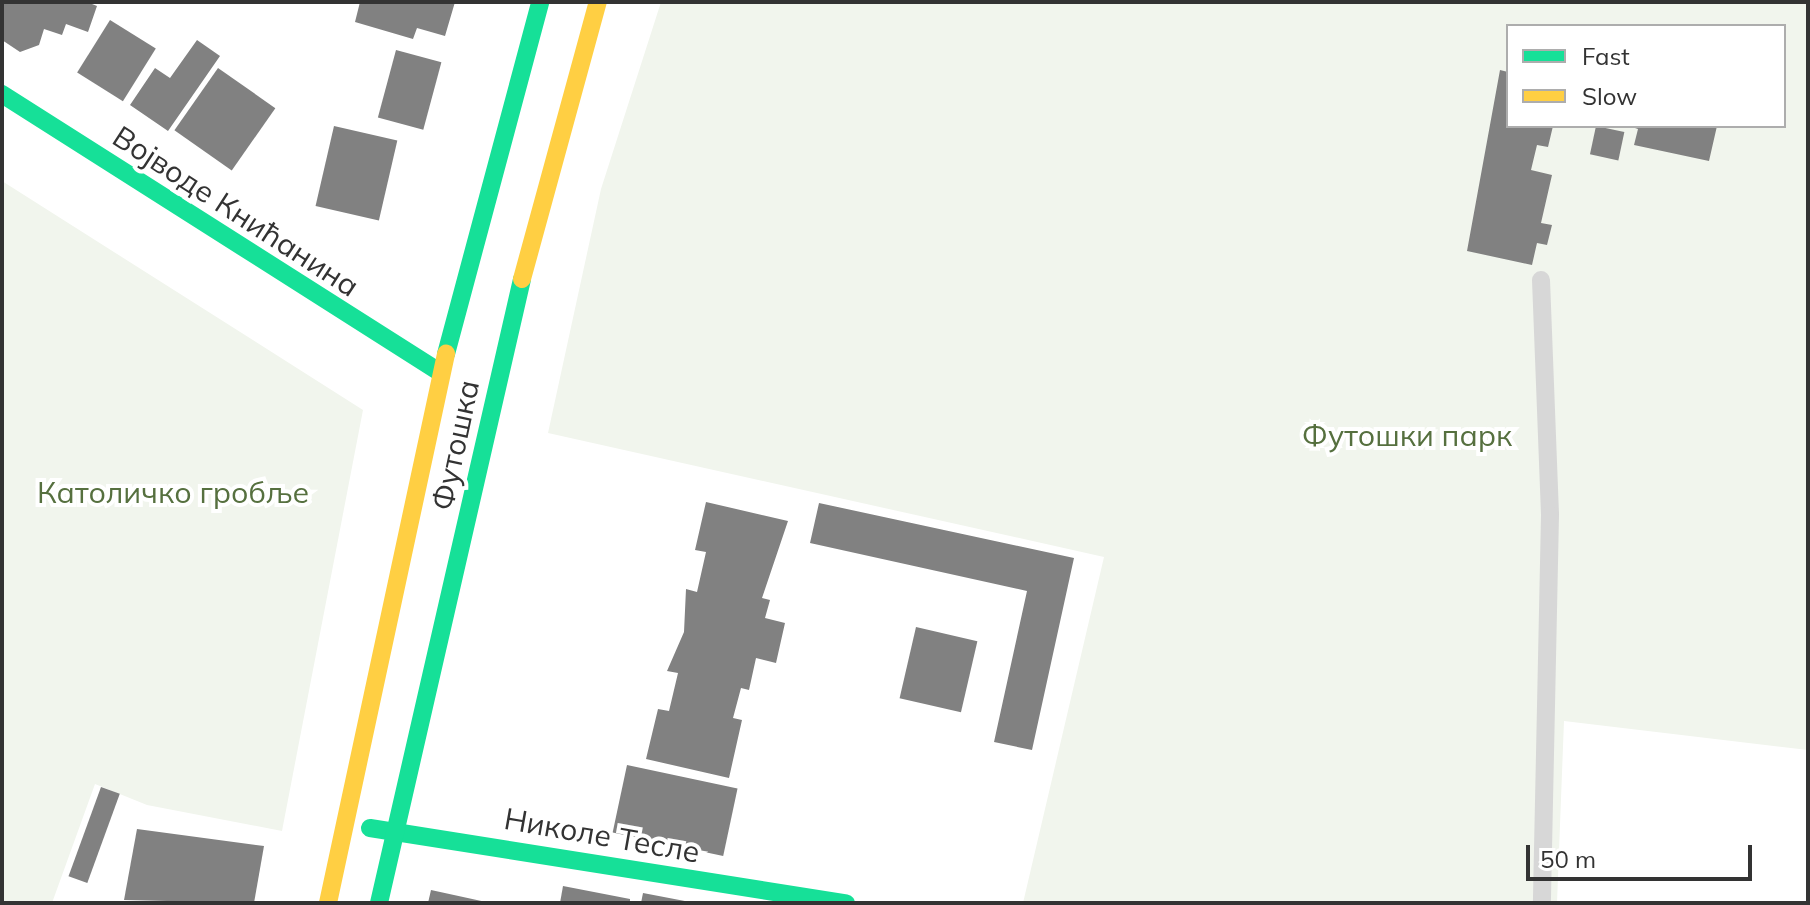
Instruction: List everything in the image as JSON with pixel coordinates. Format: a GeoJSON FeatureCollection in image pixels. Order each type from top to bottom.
{"type":"FeatureCollection","features":[{"type":"Feature","properties":{"kind":"main road","name":"Футошка"},"geometry":{"type":"LineString","coordinates":[[328,903],[348,824],[441,373],[540,2]]}},
{"type":"Feature","properties":{"kind":"main road","name":"Футошка"},"geometry":{"type":"LineString","coordinates":[[379,903],[398,832],[507,334],[598,2]]}},
{"type":"Feature","properties":{"kind":"main road","name":"Војводе Книћанина"},"geometry":{"type":"LineString","coordinates":[[2,94],[441,373]]}},
{"type":"Feature","properties":{"kind":"main road","name":"Николе Тесле"},"geometry":{"type":"LineString","coordinates":[[348,824],[846,903]]}},
{"type":"Feature","properties":{"kind":"lane"},"geometry":{"type":"LineString","coordinates":[[1541,280],[1550,515],[1542,903]]}},
{"type":"Feature","properties":{"kind":"green space","name":"Футошки парк"},"geometry":{"type":"Polygon","coordinates":[[[661,2],[1808,2],[1808,750],[1564,721],[1557,903],[1023,903],[1104,557],[548,433],[601,189],[661,2]]]}},
{"type":"Feature","properties":{"kind":"green space","name":"Католичко гробље"},"geometry":{"type":"Polygon","coordinates":[[[2,181],[363,410],[282,831],[147,805],[95,784],[52,903],[2,903],[2,181]]]}},
{"type":"Feature","properties":{"kind":"building"},"geometry":{"type":"Polygon","coordinates":[[[3,2],[87,2],[97,6],[88,32],[66,24],[62,35],[44,29],[39,45],[20,52],[2,40],[3,2]]]}},
{"type":"Feature","properties":{"kind":"building"},"geometry":{"type":"Polygon","coordinates":[[[360,2],[455,2],[445,36],[417,28],[413,39],[355,22],[360,2]]]}},
{"type":"Feature","properties":{"kind":"building"},"geometry":{"type":"Polygon","coordinates":[[[110,20],[156,49],[123,101],[77,73],[110,20]]]}},
{"type":"Feature","properties":{"kind":"building"},"geometry":{"type":"Polygon","coordinates":[[[197,40],[220,56],[168,131],[130,105],[155,68],[170,78],[197,40]]]}},
{"type":"Feature","properties":{"kind":"building"},"geometry":{"type":"Polygon","coordinates":[[[396,50],[441,62],[423,130],[378,118],[396,50]]]}},
{"type":"Feature","properties":{"kind":"building"},"geometry":{"type":"Polygon","coordinates":[[[218,68],[275,108],[232,170],[174,130],[218,68]]]}},
{"type":"Feature","properties":{"kind":"building"},"geometry":{"type":"Polygon","coordinates":[[[1500,70],[1506,72],[1506,128],[1553,128],[1548,147],[1537,145],[1531,170],[1552,175],[1541,223],[1552,225],[1547,245],[1537,243],[1532,265],[1467,251],[1500,70]]]}},
{"type":"Feature","properties":{"kind":"building"},"geometry":{"type":"Polygon","coordinates":[[[334,126],[397,141],[379,221],[316,206],[334,126]]]}},
{"type":"Feature","properties":{"kind":"building"},"geometry":{"type":"Polygon","coordinates":[[[1596,128],[1624,132],[1618,160],[1590,154],[1596,128]]]}},
{"type":"Feature","properties":{"kind":"building"},"geometry":{"type":"Polygon","coordinates":[[[1635,128],[1717,128],[1709,161],[1634,145],[1638,129],[1635,128]]]}},
{"type":"Feature","properties":{"kind":"building"},"geometry":{"type":"Polygon","coordinates":[[[706,502],[788,521],[762,598],[770,600],[765,618],[785,623],[776,663],[756,658],[749,690],[741,688],[733,718],[742,720],[729,778],[646,759],[658,709],[669,711],[678,673],[667,671],[684,632],[686,589],[697,592],[706,552],[695,550],[706,502]]]}},
{"type":"Feature","properties":{"kind":"building"},"geometry":{"type":"Polygon","coordinates":[[[819,503],[1074,558],[1032,750],[994,742],[1027,591],[810,543],[819,503]]]}},
{"type":"Feature","properties":{"kind":"building"},"geometry":{"type":"Polygon","coordinates":[[[916,627],[977,641],[961,712],[900,698],[916,627]]]}},
{"type":"Feature","properties":{"kind":"building"},"geometry":{"type":"Polygon","coordinates":[[[627,765],[738,788],[723,856],[613,832],[627,765]]]}},
{"type":"Feature","properties":{"kind":"building"},"geometry":{"type":"Polygon","coordinates":[[[101,787],[120,794],[87,883],[69,876],[101,787]]]}},
{"type":"Feature","properties":{"kind":"building"},"geometry":{"type":"Polygon","coordinates":[[[137,829],[264,846],[254,903],[124,900],[137,829]]]}},
{"type":"Feature","properties":{"kind":"building"},"geometry":{"type":"Polygon","coordinates":[[[563,886],[630,899],[630,903],[560,903],[563,886]]]}},
{"type":"Feature","properties":{"kind":"building"},"geometry":{"type":"Polygon","coordinates":[[[431,890],[486,902],[486,903],[428,903],[431,890]]]}},
{"type":"Feature","properties":{"kind":"building"},"geometry":{"type":"Polygon","coordinates":[[[643,893],[690,902],[690,903],[641,903],[643,893]]]}},
{"type":"Feature","properties":{"kind":"traffic: fast"},"geometry":{"type":"LineString","coordinates":[[446,354],[540,2]]}},
{"type":"Feature","properties":{"kind":"traffic: fast"},"geometry":{"type":"LineString","coordinates":[[2,94],[441,373]]}},
{"type":"Feature","properties":{"kind":"traffic: fast"},"geometry":{"type":"LineString","coordinates":[[379,903],[522,279]]}},
{"type":"Feature","properties":{"kind":"traffic: fast"},"geometry":{"type":"LineString","coordinates":[[370,828],[846,903]]}},
{"type":"Feature","properties":{"kind":"traffic: slow"},"geometry":{"type":"LineString","coordinates":[[522,279],[598,2]]}},
{"type":"Feature","properties":{"kind":"traffic: slow"},"geometry":{"type":"LineString","coordinates":[[328,903],[446,354]]}}]}
